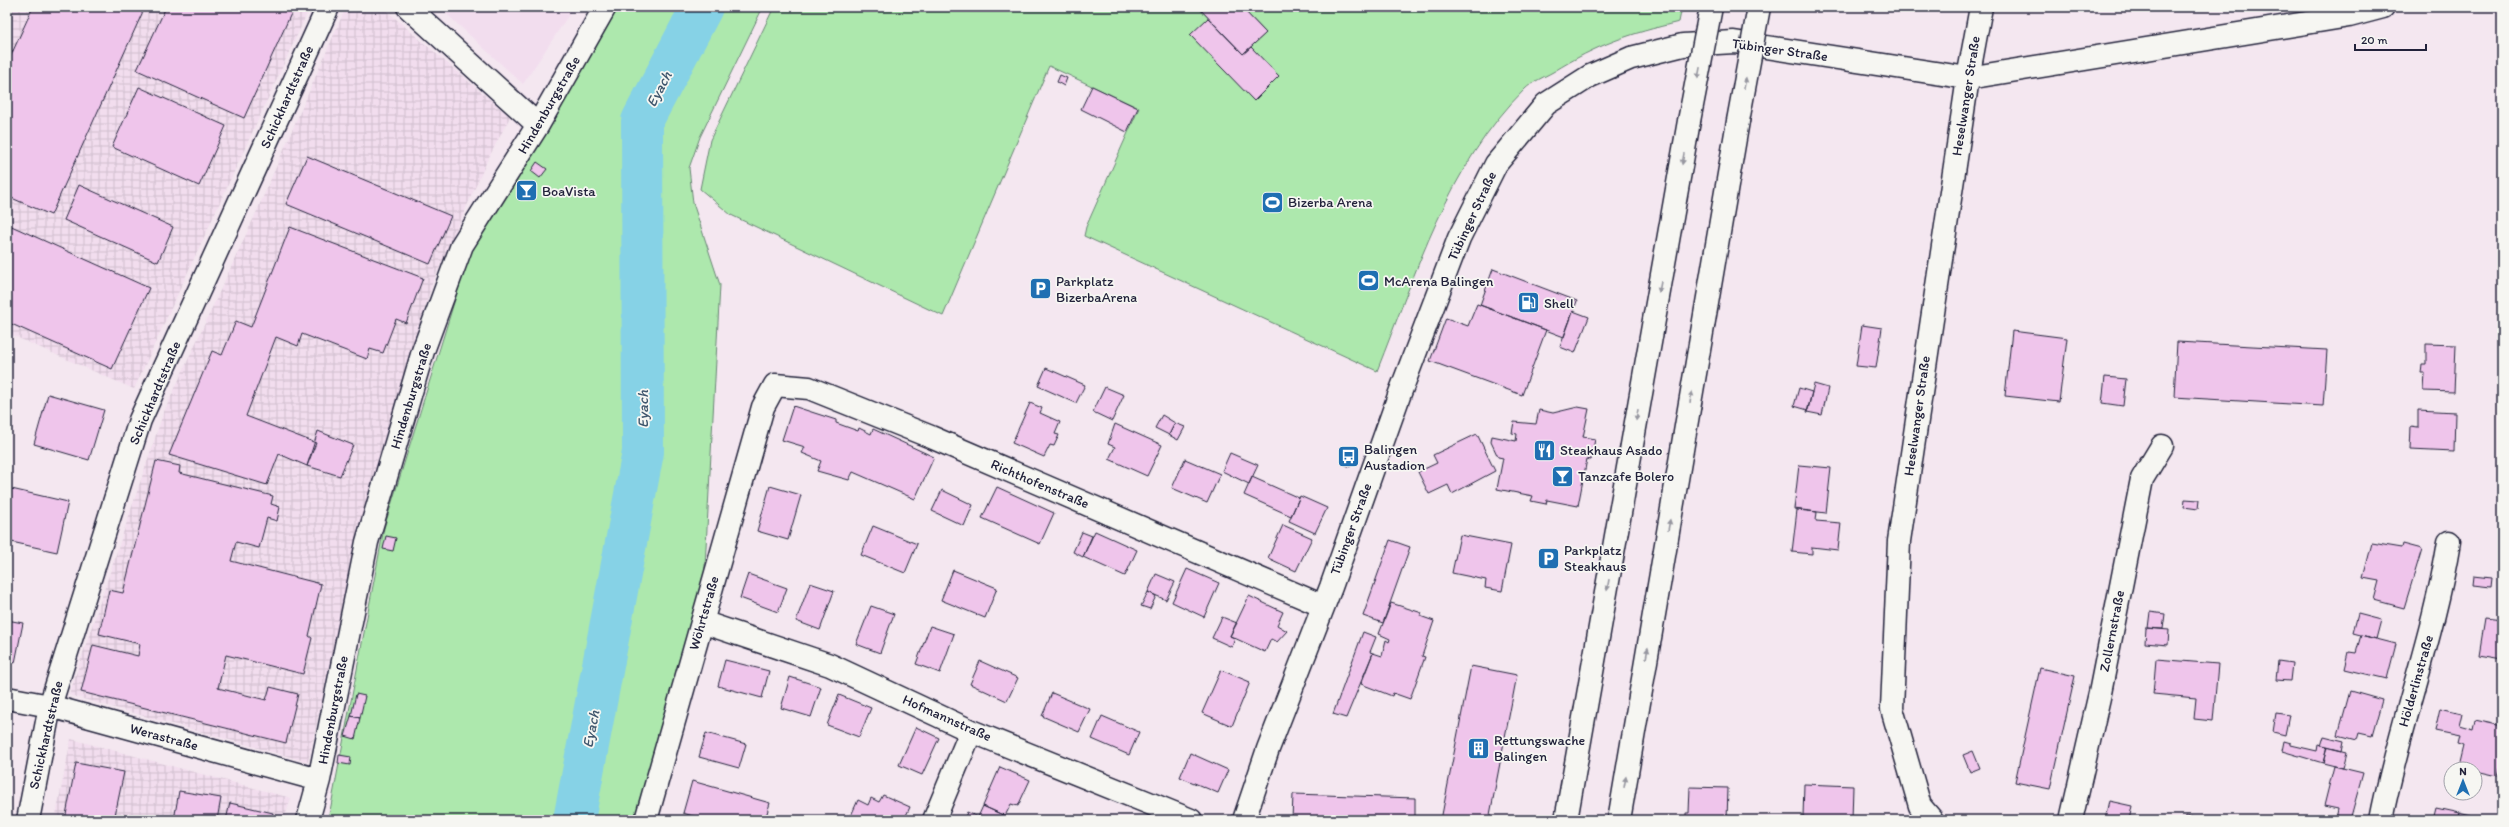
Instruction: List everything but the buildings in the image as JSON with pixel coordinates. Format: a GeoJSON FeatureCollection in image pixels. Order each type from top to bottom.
{"type":"FeatureCollection","features":[{"type":"Feature","properties":{"kind":"main road","name":"Schickhardtstraße"},"geometry":{"type":"LineString","coordinates":[[28,820],[50,706],[140,420],[328,7]]}},
{"type":"Feature","properties":{"kind":"main road"},"geometry":{"type":"LineString","coordinates":[[408,7],[538,125]]}},
{"type":"Feature","properties":{"kind":"main road","name":"Hindenburgstraße"},"geometry":{"type":"LineString","coordinates":[[308,820],[319,780],[367,542],[423,351],[462,245],[538,125],[605,7]]}},
{"type":"Feature","properties":{"kind":"main road"},"geometry":{"type":"LineString","coordinates":[[1566,820],[1689,121],[1711,7]]}},
{"type":"Feature","properties":{"kind":"main road"},"geometry":{"type":"LineString","coordinates":[[1619,820],[1738,121],[1759,7]]}},
{"type":"Feature","properties":{"kind":"main road","name":"Heselwanger Straße"},"geometry":{"type":"LineString","coordinates":[[1932,820],[1920,806],[1892,709],[1899,541],[1968,78],[1981,7]]}},
{"type":"Feature","properties":{"kind":"main road","name":"Tübinger Straße"},"geometry":{"type":"LineString","coordinates":[[1244,820],[1268,749],[1323,606],[1459,238],[1496,164],[1546,104],[1590,76],[1631,58],[1690,44],[1734,42],[1968,78],[2349,16],[2383,7]]}},
{"type":"Feature","properties":{"kind":"main road","name":"Richthofenstraße"},"geometry":{"type":"LineString","coordinates":[[763,407],[776,385],[809,388],[931,437],[1323,606]]}},
{"type":"Feature","properties":{"kind":"main road","name":"Wöhrtstraße"},"geometry":{"type":"LineString","coordinates":[[646,820],[763,407]]}},
{"type":"Feature","properties":{"kind":"main road","name":"Zollernstraße"},"geometry":{"type":"LineString","coordinates":[[2071,820],[2100,692],[2142,479],[2162,446]]}},
{"type":"Feature","properties":{"kind":"main road","name":"Hölderlinstraße"},"geometry":{"type":"LineString","coordinates":[[2381,820],[2389,776],[2442,590],[2449,542]]}},
{"type":"Feature","properties":{"kind":"main road","name":"Hofmannstraße"},"geometry":{"type":"LineString","coordinates":[[702,622],[830,665],[971,731],[1191,820]]}},
{"type":"Feature","properties":{"kind":"main road","name":"Werastraße"},"geometry":{"type":"LineString","coordinates":[[7,698],[50,706],[319,780]]}},
{"type":"Feature","properties":{"kind":"main road"},"geometry":{"type":"LineString","coordinates":[[934,820],[971,731]]}},
{"type":"Feature","properties":{"kind":"shaded area"},"geometry":{"type":"Polygon","coordinates":[[[7,7],[310,7],[134,389],[7,333],[7,7]]]}},
{"type":"Feature","properties":{"kind":"shaded area"},"geometry":{"type":"Polygon","coordinates":[[[346,7],[382,7],[510,117],[487,161],[432,284],[363,515],[308,762],[69,695],[163,414],[256,213],[346,7]]]}},
{"type":"Feature","properties":{"kind":"shaded area"},"geometry":{"type":"Polygon","coordinates":[[[439,7],[574,7],[523,84],[439,7]]]}},
{"type":"Feature","properties":{"kind":"shaded area"},"geometry":{"type":"Polygon","coordinates":[[[71,739],[291,798],[284,820],[55,820],[71,739]]]}},
{"type":"Feature","properties":{"kind":"green space"},"geometry":{"type":"Polygon","coordinates":[[[617,7],[763,7],[700,137],[689,168],[693,203],[720,285],[702,622],[646,820],[326,820],[330,811],[384,528],[471,248],[617,7]]]}},
{"type":"Feature","properties":{"kind":"green space","name":"Bizerba Arena"},"geometry":{"type":"Polygon","coordinates":[[[774,7],[1198,7],[1243,54],[1266,33],[1241,7],[1682,7],[1679,22],[1629,36],[1599,47],[1569,62],[1528,86],[1498,119],[1475,151],[1437,222],[1377,371],[1084,236],[1086,227],[1139,108],[1049,66],[943,316],[731,215],[700,189],[710,140],[774,7]]]}},
{"type":"Feature","properties":{"kind":"waterway","name":"Eyach"},"geometry":{"type":"LineString","coordinates":[[574,820],[643,452],[642,121],[702,7]]}},
{"type":"Feature","properties":{"kind":"place","name":"BoaVista"},"geometry":{"type":"Point","coordinates":[527,191]}},
{"type":"Feature","properties":{"kind":"place","name":"Bizerba Arena"},"geometry":{"type":"Point","coordinates":[1272,202]}},
{"type":"Feature","properties":{"kind":"place","name":"McArena Balingen"},"geometry":{"type":"Point","coordinates":[1368,281]}},
{"type":"Feature","properties":{"kind":"place","name":"Parkplatz BizerbaArena"},"geometry":{"type":"Point","coordinates":[1041,289]}},
{"type":"Feature","properties":{"kind":"place","name":"Shell"},"geometry":{"type":"Point","coordinates":[1529,303]}},
{"type":"Feature","properties":{"kind":"place","name":"Steakhaus Asado"},"geometry":{"type":"Point","coordinates":[1544,450]}},
{"type":"Feature","properties":{"kind":"place","name":"Balingen Austadion"},"geometry":{"type":"Point","coordinates":[1348,457]}},
{"type":"Feature","properties":{"kind":"place","name":"Tanzcafe Bolero"},"geometry":{"type":"Point","coordinates":[1563,476]}},
{"type":"Feature","properties":{"kind":"place","name":"Parkplatz Steakhaus"},"geometry":{"type":"Point","coordinates":[1549,558]}},
{"type":"Feature","properties":{"kind":"place","name":"Rettungswache Balingen"},"geometry":{"type":"Point","coordinates":[1479,748]}}]}
